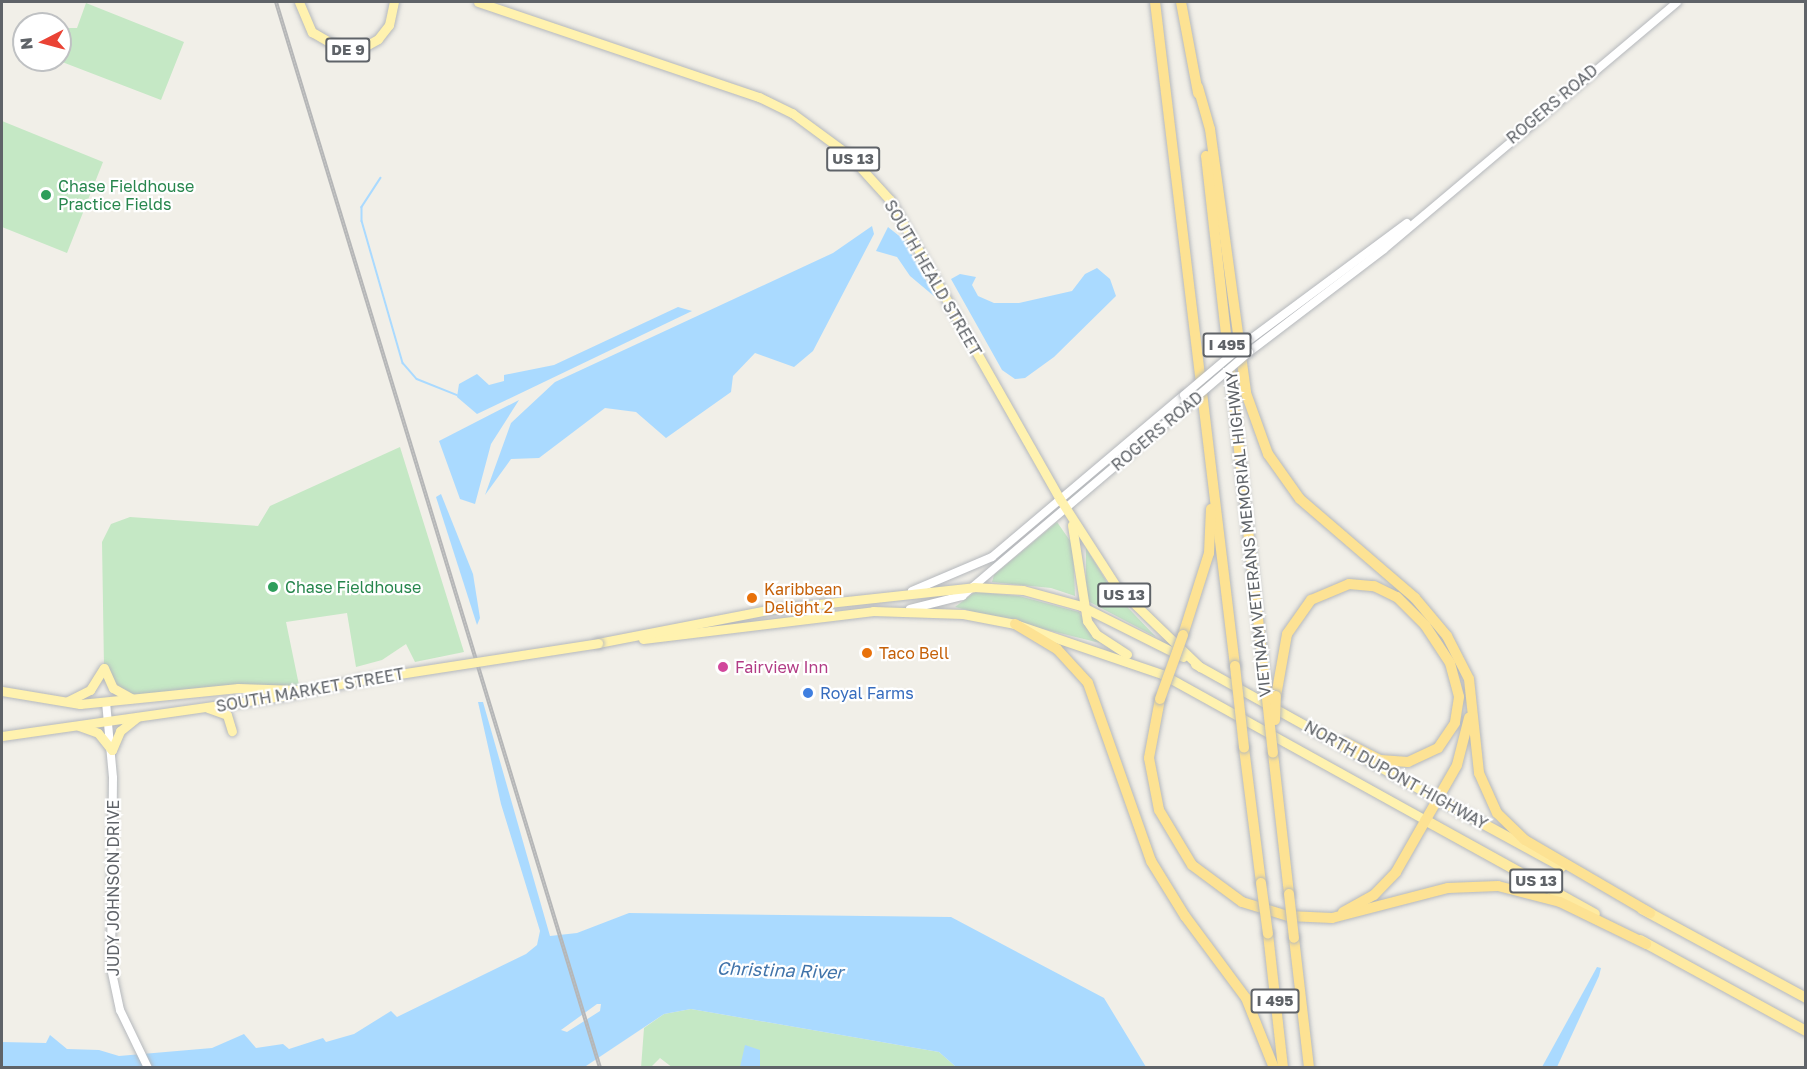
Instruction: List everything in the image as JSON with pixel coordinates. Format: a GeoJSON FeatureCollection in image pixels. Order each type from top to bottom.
{"type":"FeatureCollection","features":[{"type":"Feature","properties":{"kind":"highway","name":"VIETNAM VETERANS MEMORIAL HIGHWAY"},"geometry":{"type":"LineString","coordinates":[[1155,2],[1283,1068]]}},
{"type":"Feature","properties":{"kind":"highway","name":"VIETNAM VETERANS MEMORIAL HIGHWAY"},"geometry":{"type":"LineString","coordinates":[[1181,2],[1198,87],[1309,1068]]}},
{"type":"Feature","properties":{"kind":"highway"},"geometry":{"type":"LineString","coordinates":[[1198,87],[1210,129],[1246,393],[1260,439],[1294,492],[1415,598],[1456,651],[1470,685],[1479,773],[1497,813],[1525,840],[1650,914]]}},
{"type":"Feature","properties":{"kind":"highway"},"geometry":{"type":"LineString","coordinates":[[1207,431],[1211,539],[1183,635],[1151,730],[1150,771],[1159,810],[1178,846],[1204,876],[1242,902],[1312,918],[1349,916],[1448,888],[1490,885],[1560,902],[1646,944]]}},
{"type":"Feature","properties":{"kind":"highway"},"geometry":{"type":"LineString","coordinates":[[1273,753],[1276,696],[1287,634],[1311,600],[1348,584],[1374,586],[1397,597],[1425,625],[1450,663],[1459,697],[1455,723],[1438,748],[1408,762],[1380,760],[1344,742],[1342,746]]}},
{"type":"Feature","properties":{"kind":"highway"},"geometry":{"type":"LineString","coordinates":[[1015,624],[1063,653],[1092,689],[1144,847],[1185,916],[1246,998],[1275,1068]]}},
{"type":"Feature","properties":{"kind":"highway"},"geometry":{"type":"LineString","coordinates":[[1312,918],[1349,910],[1379,891],[1396,872],[1438,800],[1460,759],[1468,727],[1467,691],[1456,651]]}},
{"type":"Feature","properties":{"kind":"highway","name":"NORTH DUPONT HIGHWAY"},"geometry":{"type":"LineString","coordinates":[[1438,800],[1806,998]]}},
{"type":"Feature","properties":{"kind":"highway","name":"NORTH DUPONT HIGHWAY"},"geometry":{"type":"LineString","coordinates":[[1425,820],[1806,1031]]}},
{"type":"Feature","properties":{"kind":"main road","name":"DE 9"},"geometry":{"type":"LineString","coordinates":[[299,2],[312,32],[343,50],[362,48],[378,39],[389,24],[394,2]]}},
{"type":"Feature","properties":{"kind":"main road","name":"SOUTH HEALD STREET"},"geometry":{"type":"LineString","coordinates":[[478,2],[759,97],[792,113],[849,155],[890,200],[1060,499],[1116,586],[1200,667]]}},
{"type":"Feature","properties":{"kind":"main road","name":"SOUTH HEALD STREET"},"geometry":{"type":"LineString","coordinates":[[1066,508],[1078,543],[1081,606],[1096,634],[1162,674]]}},
{"type":"Feature","properties":{"kind":"main road","name":"SOUTH MARKET STREET"},"geometry":{"type":"LineString","coordinates":[[618,640],[713,619],[912,591],[974,586]]}},
{"type":"Feature","properties":{"kind":"main road","name":"NORTH DUPONT HIGHWAY"},"geometry":{"type":"LineString","coordinates":[[974,586],[1023,590],[1081,606],[1200,667],[1438,800]]}},
{"type":"Feature","properties":{"kind":"main road","name":"SOUTH MARKET STREET"},"geometry":{"type":"LineString","coordinates":[[2,736],[206,708],[360,680],[618,640],[720,631],[823,615],[906,610],[1015,624]]}},
{"type":"Feature","properties":{"kind":"main road","name":"NORTH DUPONT HIGHWAY"},"geometry":{"type":"LineString","coordinates":[[1015,624],[1162,674],[1425,820]]}},
{"type":"Feature","properties":{"kind":"main road"},"geometry":{"type":"LineString","coordinates":[[60,702],[86,694],[104,668],[113,688],[134,699]]}},
{"type":"Feature","properties":{"kind":"main road"},"geometry":{"type":"LineString","coordinates":[[2,691],[60,702],[106,702],[238,688],[300,690]]}},
{"type":"Feature","properties":{"kind":"main road"},"geometry":{"type":"LineString","coordinates":[[206,708],[227,715],[232,731]]}},
{"type":"Feature","properties":{"kind":"main road"},"geometry":{"type":"LineString","coordinates":[[76,725],[98,733],[112,750],[120,730],[138,716]]}},
{"type":"Feature","properties":{"kind":"street","name":"ROGERS ROAD"},"geometry":{"type":"LineString","coordinates":[[906,610],[953,602],[974,586],[1249,352],[1429,209],[1677,2]]}},
{"type":"Feature","properties":{"kind":"street","name":"ROGERS ROAD"},"geometry":{"type":"LineString","coordinates":[[912,591],[992,557],[1248,341],[1369,248],[1429,209]]}},
{"type":"Feature","properties":{"kind":"street","name":"JUDY JOHNSON DRIVE"},"geometry":{"type":"LineString","coordinates":[[106,702],[112,750],[111,968],[116,998],[148,1068]]}},
{"type":"Feature","properties":{"kind":"green space"},"geometry":{"type":"Polygon","coordinates":[[[86,3],[184,42],[161,100],[72,66],[72,28],[77,28],[86,3]]]}},
{"type":"Feature","properties":{"kind":"green space","name":"Chase Fieldhouse Practice Fields"},"geometry":{"type":"Polygon","coordinates":[[[2,121],[103,162],[67,253],[2,227],[2,121]]]}},
{"type":"Feature","properties":{"kind":"green space","name":"Chase Fieldhouse"},"geometry":{"type":"Polygon","coordinates":[[[400,447],[464,652],[415,662],[406,644],[382,660],[356,667],[347,613],[286,622],[300,690],[249,688],[134,699],[121,693],[104,668],[102,542],[111,524],[130,517],[258,526],[270,506],[400,447]]]}},
{"type":"Feature","properties":{"kind":"green space"},"geometry":{"type":"Polygon","coordinates":[[[1057,522],[1073,545],[1075,596],[1051,588],[992,582],[994,575],[1057,522]]]}},
{"type":"Feature","properties":{"kind":"green space"},"geometry":{"type":"Polygon","coordinates":[[[1086,548],[1113,592],[1156,637],[1086,600],[1086,548]]]}},
{"type":"Feature","properties":{"kind":"green space"},"geometry":{"type":"Polygon","coordinates":[[[975,592],[1019,596],[1079,612],[1100,643],[955,607],[975,592]]]}},
{"type":"Feature","properties":{"kind":"green space"},"geometry":{"type":"Polygon","coordinates":[[[691,1009],[939,1052],[956,1067],[673,1068],[660,1058],[651,1067],[641,1068],[644,1028],[664,1014],[691,1009]]]}},
{"type":"Feature","properties":{"kind":"water"},"geometry":{"type":"Polygon","coordinates":[[[872,226],[874,234],[813,351],[794,367],[755,353],[733,376],[731,392],[666,438],[636,412],[605,408],[539,458],[511,459],[485,495],[511,423],[555,382],[833,253],[872,226]]]}},
{"type":"Feature","properties":{"kind":"water"},"geometry":{"type":"Polygon","coordinates":[[[888,227],[903,239],[935,297],[910,276],[897,257],[876,251],[888,227]]]}},
{"type":"Feature","properties":{"kind":"water"},"geometry":{"type":"Polygon","coordinates":[[[1097,268],[1110,279],[1116,296],[1054,357],[1025,378],[1015,379],[1002,370],[951,279],[960,274],[976,277],[972,285],[978,296],[994,303],[1019,303],[1072,291],[1085,274],[1097,268]]]}},
{"type":"Feature","properties":{"kind":"water"},"geometry":{"type":"Polygon","coordinates":[[[678,307],[692,311],[477,414],[457,397],[459,384],[477,374],[489,385],[504,381],[504,375],[554,365],[678,307]]]}},
{"type":"Feature","properties":{"kind":"water"},"geometry":{"type":"Polygon","coordinates":[[[519,400],[491,444],[475,504],[460,499],[439,441],[519,400]]]}},
{"type":"Feature","properties":{"kind":"water"},"geometry":{"type":"Polygon","coordinates":[[[441,494],[473,574],[480,618],[477,625],[436,497],[441,494]]]}},
{"type":"Feature","properties":{"kind":"water","name":"Christina River"},"geometry":{"type":"Polygon","coordinates":[[[478,702],[483,702],[550,936],[577,933],[629,913],[951,917],[1104,998],[1146,1067],[956,1067],[939,1052],[691,1009],[664,1014],[583,1068],[2,1068],[2,1042],[46,1043],[50,1035],[67,1049],[99,1050],[119,1056],[212,1048],[244,1034],[256,1048],[283,1044],[289,1049],[323,1038],[326,1042],[354,1034],[391,1011],[397,1017],[526,954],[537,945],[540,931],[501,804],[478,702]],[[597,1004],[561,1030],[567,1032],[600,1011],[601,1004],[597,1004]]]}},
{"type":"Feature","properties":{"kind":"water"},"geometry":{"type":"Polygon","coordinates":[[[1597,967],[1601,968],[1599,976],[1557,1067],[1542,1067],[1597,967]]]}},
{"type":"Feature","properties":{"kind":"water"},"geometry":{"type":"Polygon","coordinates":[[[745,1045],[760,1050],[760,1067],[740,1067],[745,1045]]]}},
{"type":"Feature","properties":{"kind":"waterway"},"geometry":{"type":"LineString","coordinates":[[381,178],[362,207],[362,221],[403,363],[417,379],[457,395]]}},
{"type":"Feature","properties":{"kind":"railway"},"geometry":{"type":"LineString","coordinates":[[276,2],[600,1068]]}},
{"type":"Feature","properties":{"kind":"place","name":"Chase Fieldhouse Practice Fields"},"geometry":{"type":"Point","coordinates":[46,195]}},
{"type":"Feature","properties":{"kind":"place","name":"Chase Fieldhouse"},"geometry":{"type":"Point","coordinates":[273,587]}},
{"type":"Feature","properties":{"kind":"place","name":"Karibbean Delight 2"},"geometry":{"type":"Point","coordinates":[752,598]}},
{"type":"Feature","properties":{"kind":"place","name":"Taco Bell"},"geometry":{"type":"Point","coordinates":[867,653]}},
{"type":"Feature","properties":{"kind":"place","name":"Fairview Inn"},"geometry":{"type":"Point","coordinates":[723,667]}},
{"type":"Feature","properties":{"kind":"place","name":"Royal Farms"},"geometry":{"type":"Point","coordinates":[808,693]}}]}
